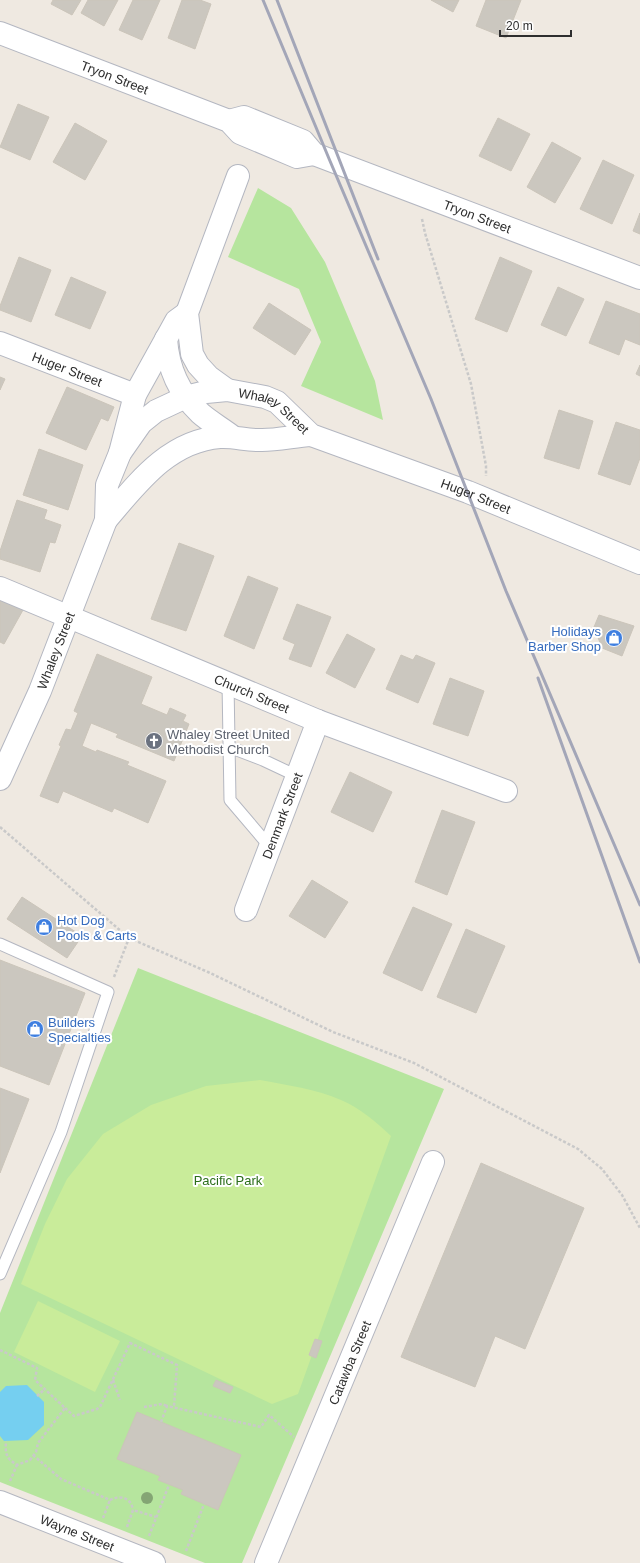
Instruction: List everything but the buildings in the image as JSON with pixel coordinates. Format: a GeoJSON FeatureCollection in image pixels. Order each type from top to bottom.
{"type":"FeatureCollection","features":[{"type":"Feature","properties":{"kind":"street","name":"Tryon Street"},"geometry":{"type":"LineString","coordinates":[[0,33],[229,121],[244,117],[303,142],[314,154],[640,278]]}},
{"type":"Feature","properties":{"kind":"street","name":"Whaley Street"},"geometry":{"type":"LineString","coordinates":[[227,390],[209,377],[198,365],[192,354],[187,314],[238,176]]}},
{"type":"Feature","properties":{"kind":"street","name":"Whaley Street"},"geometry":{"type":"LineString","coordinates":[[106,520],[106,485],[120,453],[135,395],[176,321],[187,314]]}},
{"type":"Feature","properties":{"kind":"street","name":"Whaley Street"},"geometry":{"type":"LineString","coordinates":[[166,339],[167,356],[174,376],[186,397],[201,414],[233,437]]}},
{"type":"Feature","properties":{"kind":"street","name":"Huger Street"},"geometry":{"type":"LineString","coordinates":[[0,343],[135,395]]}},
{"type":"Feature","properties":{"kind":"street","name":"Whaley Street"},"geometry":{"type":"LineString","coordinates":[[120,453],[142,423],[156,411],[186,397],[206,392],[227,390],[265,397],[276,402],[311,435]]}},
{"type":"Feature","properties":{"kind":"street","name":"Whaley Street"},"geometry":{"type":"LineString","coordinates":[[0,778],[28,719],[106,520],[139,482],[156,465],[176,451],[198,442],[219,437],[262,440],[311,435]]}},
{"type":"Feature","properties":{"kind":"street","name":"Huger Street"},"geometry":{"type":"LineString","coordinates":[[311,435],[484,498],[640,563]]}},
{"type":"Feature","properties":{"kind":"street","name":"Church Street"},"geometry":{"type":"LineString","coordinates":[[0,588],[318,721],[506,791]]}},
{"type":"Feature","properties":{"kind":"street","name":"Denmark Street"},"geometry":{"type":"LineString","coordinates":[[246,910],[318,721]]}},
{"type":"Feature","properties":{"kind":"street","name":"Catawba Street"},"geometry":{"type":"LineString","coordinates":[[266,1563],[433,1162]]}},
{"type":"Feature","properties":{"kind":"street","name":"Wayne Street"},"geometry":{"type":"LineString","coordinates":[[0,1502],[154,1563]]}},
{"type":"Feature","properties":{"kind":"lane"},"geometry":{"type":"LineString","coordinates":[[228,683],[230,800],[270,847]]}},
{"type":"Feature","properties":{"kind":"lane"},"geometry":{"type":"LineString","coordinates":[[229,747],[263,760],[297,776]]}},
{"type":"Feature","properties":{"kind":"lane"},"geometry":{"type":"LineString","coordinates":[[0,944],[108,992],[61,1132],[0,1274]]}},
{"type":"Feature","properties":{"kind":"path"},"geometry":{"type":"LineString","coordinates":[[417,193],[425,233],[471,384],[486,466],[484,498]]}},
{"type":"Feature","properties":{"kind":"path"},"geometry":{"type":"LineString","coordinates":[[0,827],[129,938],[208,972],[333,1032],[414,1063],[578,1149],[602,1169],[622,1195],[640,1228]]}},
{"type":"Feature","properties":{"kind":"path"},"geometry":{"type":"LineString","coordinates":[[108,992],[129,938]]}},
{"type":"Feature","properties":{"kind":"path"},"geometry":{"type":"LineString","coordinates":[[0,1350],[37,1368],[35,1380],[74,1416],[100,1407],[130,1343],[177,1365],[174,1407]]}},
{"type":"Feature","properties":{"kind":"path"},"geometry":{"type":"LineString","coordinates":[[112,1380],[120,1400]]}},
{"type":"Feature","properties":{"kind":"path"},"geometry":{"type":"LineString","coordinates":[[37,1396],[45,1389]]}},
{"type":"Feature","properties":{"kind":"path"},"geometry":{"type":"LineString","coordinates":[[144,1407],[162,1404],[261,1427],[269,1415],[295,1438],[315,1445]]}},
{"type":"Feature","properties":{"kind":"path"},"geometry":{"type":"LineString","coordinates":[[162,1422],[167,1406]]}},
{"type":"Feature","properties":{"kind":"path"},"geometry":{"type":"LineString","coordinates":[[10,1481],[17,1465],[30,1460],[38,1444],[65,1408]]}},
{"type":"Feature","properties":{"kind":"path"},"geometry":{"type":"LineString","coordinates":[[6,1441],[5,1451],[9,1459],[17,1465]]}},
{"type":"Feature","properties":{"kind":"path"},"geometry":{"type":"LineString","coordinates":[[33,1455],[61,1479],[110,1500]]}},
{"type":"Feature","properties":{"kind":"path"},"geometry":{"type":"LineString","coordinates":[[149,1536],[169,1485]]}},
{"type":"Feature","properties":{"kind":"path"},"geometry":{"type":"LineString","coordinates":[[103,1518],[110,1500],[118,1496],[125,1497],[130,1502],[133,1510],[126,1527]]}},
{"type":"Feature","properties":{"kind":"path"},"geometry":{"type":"LineString","coordinates":[[186,1551],[204,1504]]}},
{"type":"Feature","properties":{"kind":"path"},"geometry":{"type":"LineString","coordinates":[[133,1510],[156,1517]]}},
{"type":"Feature","properties":{"kind":"green space"},"geometry":{"type":"Polygon","coordinates":[[[258,188],[291,208],[325,262],[375,381],[383,420],[301,386],[321,342],[299,289],[228,257],[258,188]]]}},
{"type":"Feature","properties":{"kind":"green space","name":"Pacific Park"},"geometry":{"type":"Polygon","coordinates":[[[138,968],[444,1089],[242,1563],[205,1563],[0,1482],[0,1313],[138,968]]]}},
{"type":"Feature","properties":{"kind":"green space"},"geometry":{"type":"Polygon","coordinates":[[[260,1080],[312,1090],[332,1096],[361,1111],[391,1136],[298,1394],[272,1404],[21,1284],[45,1224],[67,1179],[103,1134],[151,1105],[206,1086],[260,1080]]]}},
{"type":"Feature","properties":{"kind":"green space"},"geometry":{"type":"Polygon","coordinates":[[[38,1301],[120,1341],[95,1392],[14,1352],[38,1301]]]}},
{"type":"Feature","properties":{"kind":"water"},"geometry":{"type":"Polygon","coordinates":[[[27,1385],[44,1402],[44,1425],[28,1440],[4,1441],[0,1436],[0,1392],[6,1386],[27,1385]]]}},
{"type":"Feature","properties":{"kind":"railway"},"geometry":{"type":"LineString","coordinates":[[263,0],[431,399],[506,591],[640,905]]}},
{"type":"Feature","properties":{"kind":"railway"},"geometry":{"type":"LineString","coordinates":[[277,0],[378,259]]}},
{"type":"Feature","properties":{"kind":"railway"},"geometry":{"type":"LineString","coordinates":[[538,678],[640,962]]}},
{"type":"Feature","properties":{"kind":"place","name":"Holidays Barber Shop"},"geometry":{"type":"Point","coordinates":[614,638]}},
{"type":"Feature","properties":{"kind":"place","name":"Whaley Street United Methodist Church"},"geometry":{"type":"Point","coordinates":[154,741]}},
{"type":"Feature","properties":{"kind":"place","name":"Hot Dog Pools & Carts"},"geometry":{"type":"Point","coordinates":[44,927]}},
{"type":"Feature","properties":{"kind":"place","name":"Builders Specialties"},"geometry":{"type":"Point","coordinates":[35,1029]}}]}
